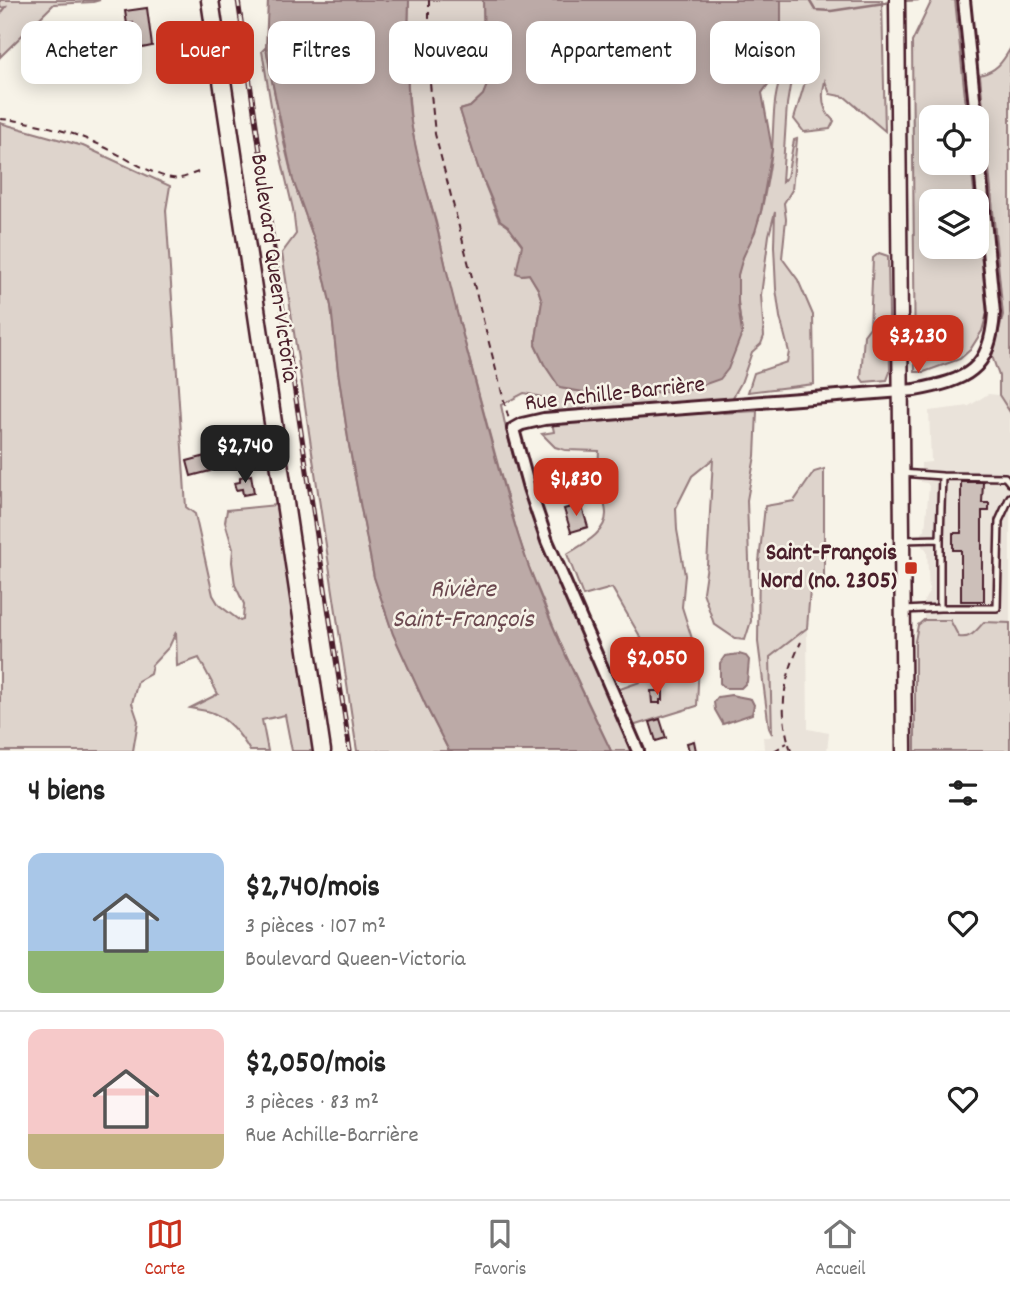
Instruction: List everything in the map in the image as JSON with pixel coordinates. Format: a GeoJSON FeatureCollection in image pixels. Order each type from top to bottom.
{"type":"FeatureCollection","features":[{"type":"Feature","properties":{"kind":"main road","name":"Boulevard Queen-Victoria"},"geometry":{"type":"LineString","coordinates":[[210,0],[321,751]]}},
{"type":"Feature","properties":{"kind":"street"},"geometry":{"type":"LineString","coordinates":[[897,0],[904,751]]}},
{"type":"Feature","properties":{"kind":"street"},"geometry":{"type":"LineString","coordinates":[[964,0],[975,105]]}},
{"type":"Feature","properties":{"kind":"street","name":"Rue Achille-Barrière"},"geometry":{"type":"LineString","coordinates":[[638,751],[547,541],[513,429],[544,419],[900,391],[945,384],[959,379],[983,359],[992,335],[994,300],[981,175]]}},
{"type":"Feature","properties":{"kind":"lane"},"geometry":{"type":"LineString","coordinates":[[901,472],[1005,477],[1010,483]]}},
{"type":"Feature","properties":{"kind":"lane"},"geometry":{"type":"LineString","coordinates":[[940,607],[942,476]]}},
{"type":"Feature","properties":{"kind":"lane"},"geometry":{"type":"LineString","coordinates":[[902,610],[940,607],[997,608],[999,521],[1010,497]]}},
{"type":"Feature","properties":{"kind":"lane"},"geometry":{"type":"LineString","coordinates":[[902,540],[940,539]]}},
{"type":"Feature","properties":{"kind":"path"},"geometry":{"type":"LineString","coordinates":[[429,0],[429,73],[435,134],[513,429]]}},
{"type":"Feature","properties":{"kind":"path"},"geometry":{"type":"LineString","coordinates":[[0,119],[73,135],[167,177],[180,178],[198,172]]}},
{"type":"Feature","properties":{"kind":"path"},"geometry":{"type":"LineString","coordinates":[[791,751],[785,734],[785,681],[801,642]]}},
{"type":"Feature","properties":{"kind":"path"},"geometry":{"type":"LineString","coordinates":[[774,751],[788,743]]}},
{"type":"Feature","properties":{"kind":"shaded area"},"geometry":{"type":"Polygon","coordinates":[[[0,0],[100,0],[54,4],[37,21],[21,21],[21,36],[0,57],[0,15],[6,7],[0,8],[0,0]]]}},
{"type":"Feature","properties":{"kind":"shaded area"},"geometry":{"type":"Polygon","coordinates":[[[409,0],[483,0],[484,21],[408,21],[409,0]]]}},
{"type":"Feature","properties":{"kind":"shaded area"},"geometry":{"type":"Polygon","coordinates":[[[781,0],[882,0],[885,131],[845,97],[830,94],[825,81],[824,103],[827,113],[834,121],[830,129],[804,132],[794,119],[804,84],[820,84],[820,21],[781,21],[781,0]]]}},
{"type":"Feature","properties":{"kind":"shaded area"},"geometry":{"type":"Polygon","coordinates":[[[932,0],[955,0],[966,105],[919,105],[919,175],[972,175],[974,189],[919,189],[919,259],[982,259],[987,313],[982,331],[970,350],[960,359],[924,372],[915,372],[912,42],[932,0]]]}},
{"type":"Feature","properties":{"kind":"shaded area"},"geometry":{"type":"Polygon","coordinates":[[[266,47],[268,84],[273,84],[293,180],[319,253],[331,306],[349,445],[374,577],[393,634],[449,751],[357,751],[282,253],[296,234],[293,209],[277,141],[262,51],[266,47]]]}},
{"type":"Feature","properties":{"kind":"shaded area"},"geometry":{"type":"Polygon","coordinates":[[[1010,49],[1010,412],[999,395],[999,376],[992,356],[1003,315],[989,169],[989,105],[983,105],[980,75],[998,66],[1010,49]]]}},
{"type":"Feature","properties":{"kind":"shaded area"},"geometry":{"type":"Polygon","coordinates":[[[408,84],[487,84],[483,95],[470,107],[460,110],[499,220],[508,226],[523,245],[521,275],[529,274],[542,301],[535,345],[544,364],[561,388],[601,395],[742,333],[737,296],[738,274],[762,208],[779,84],[792,84],[787,104],[782,182],[787,177],[794,140],[797,139],[792,190],[784,203],[786,219],[782,258],[798,280],[813,315],[814,384],[748,392],[754,373],[787,362],[789,352],[776,289],[775,212],[761,295],[764,336],[761,344],[752,352],[741,383],[724,413],[757,411],[755,456],[747,500],[751,621],[745,640],[736,639],[714,624],[703,592],[713,459],[692,476],[676,508],[685,575],[682,607],[699,661],[697,706],[626,728],[634,751],[611,751],[561,645],[528,565],[451,291],[411,123],[408,84]],[[524,393],[501,405],[532,517],[576,623],[609,693],[648,679],[648,650],[612,588],[583,596],[567,554],[592,538],[602,527],[606,514],[603,497],[590,494],[554,499],[548,483],[598,469],[599,451],[555,447],[542,434],[554,432],[549,408],[541,397],[524,393]]]}},
{"type":"Feature","properties":{"kind":"shaded area"},"geometry":{"type":"Polygon","coordinates":[[[0,123],[83,146],[170,186],[166,210],[186,507],[195,514],[213,595],[219,605],[240,621],[243,620],[244,604],[235,585],[233,549],[225,522],[227,510],[276,505],[315,751],[292,751],[285,715],[262,720],[268,751],[250,751],[230,724],[219,716],[190,708],[218,694],[199,658],[177,666],[176,632],[169,647],[152,665],[150,674],[138,681],[132,703],[138,721],[133,751],[0,751],[0,123]]]}},
{"type":"Feature","properties":{"kind":"shaded area"},"geometry":{"type":"Polygon","coordinates":[[[879,253],[888,256],[890,372],[887,380],[864,382],[861,378],[864,335],[870,327],[873,258],[879,253]]]}},
{"type":"Feature","properties":{"kind":"shaded area"},"geometry":{"type":"Polygon","coordinates":[[[988,394],[999,395],[1010,412],[1010,623],[984,622],[975,633],[966,638],[959,637],[950,620],[924,620],[924,601],[929,591],[927,551],[922,547],[922,533],[925,530],[929,486],[921,482],[921,463],[931,462],[929,411],[969,406],[988,394]]]}},
{"type":"Feature","properties":{"kind":"shaded area"},"geometry":{"type":"Polygon","coordinates":[[[824,469],[824,578],[810,590],[807,628],[770,657],[772,734],[758,642],[759,562],[765,506],[794,501],[814,472],[824,469]]]}},
{"type":"Feature","properties":{"kind":"shaded area"},"geometry":{"type":"Polygon","coordinates":[[[924,620],[950,620],[959,637],[973,634],[984,622],[1010,623],[1010,751],[915,751],[915,641],[918,625],[924,620]]]}},
{"type":"Feature","properties":{"kind":"shaded area"},"geometry":{"type":"Polygon","coordinates":[[[807,628],[808,729],[829,733],[827,751],[733,751],[764,749],[763,737],[770,737],[772,734],[770,657],[807,628]]]}},
{"type":"Feature","properties":{"kind":"water","name":"Rivière Saint-François"},"geometry":{"type":"Polygon","coordinates":[[[268,0],[409,0],[408,21],[389,21],[389,84],[408,84],[409,107],[421,169],[515,526],[536,586],[611,751],[449,751],[426,706],[393,634],[374,577],[349,445],[331,306],[319,253],[293,180],[273,84],[375,84],[375,21],[268,21],[268,58],[266,47],[268,0]]]}},
{"type":"Feature","properties":{"kind":"water"},"geometry":{"type":"Polygon","coordinates":[[[483,0],[781,0],[781,21],[710,21],[710,84],[768,84],[762,93],[772,149],[761,211],[738,275],[742,333],[728,369],[720,379],[686,391],[601,395],[560,388],[544,364],[535,345],[542,301],[529,274],[516,273],[522,245],[500,220],[478,167],[460,110],[470,107],[483,95],[487,84],[512,84],[512,21],[484,21],[483,0]]]}},
{"type":"Feature","properties":{"kind":"water"},"geometry":{"type":"Polygon","coordinates":[[[739,654],[749,660],[747,682],[741,688],[725,688],[720,683],[720,663],[725,656],[739,654]]]}},
{"type":"Feature","properties":{"kind":"water"},"geometry":{"type":"Polygon","coordinates":[[[731,695],[751,699],[754,705],[752,714],[723,724],[715,710],[714,702],[718,697],[731,695]]]}},
{"type":"Feature","properties":{"kind":"building"},"geometry":{"type":"Polygon","coordinates":[[[147,8],[152,46],[142,48],[142,21],[127,21],[125,11],[147,8]]]}},
{"type":"Feature","properties":{"kind":"building"},"geometry":{"type":"Polygon","coordinates":[[[206,456],[210,471],[191,476],[187,461],[206,456]]]}},
{"type":"Feature","properties":{"kind":"building"},"geometry":{"type":"Polygon","coordinates":[[[251,475],[254,493],[243,495],[242,489],[236,490],[234,483],[240,482],[240,477],[251,475]]]}},
{"type":"Feature","properties":{"kind":"building"},"geometry":{"type":"Polygon","coordinates":[[[961,482],[983,482],[982,503],[989,503],[989,511],[982,511],[984,601],[961,601],[961,550],[953,550],[953,533],[961,533],[961,482]]]}},
{"type":"Feature","properties":{"kind":"building"},"geometry":{"type":"Polygon","coordinates":[[[581,504],[588,527],[571,532],[564,509],[581,504]]]}},
{"type":"Feature","properties":{"kind":"building"},"geometry":{"type":"Polygon","coordinates":[[[626,644],[627,647],[630,646],[640,668],[629,673],[618,647],[626,644]]]}},
{"type":"Feature","properties":{"kind":"building"},"geometry":{"type":"Polygon","coordinates":[[[651,691],[663,691],[663,700],[660,700],[660,703],[652,703],[651,691]]]}},
{"type":"Feature","properties":{"kind":"building"},"geometry":{"type":"Polygon","coordinates":[[[660,719],[666,738],[656,741],[650,722],[660,719]]]}},
{"type":"Feature","properties":{"kind":"building"},"geometry":{"type":"Polygon","coordinates":[[[694,741],[696,751],[689,751],[687,743],[694,741]]]}},
{"type":"Feature","properties":{"kind":"waterway"},"geometry":{"type":"LineString","coordinates":[[809,0],[815,10],[831,11],[891,2]]}},
{"type":"Feature","properties":{"kind":"waterway"},"geometry":{"type":"LineString","coordinates":[[901,1],[918,0]]}},
{"type":"Feature","properties":{"kind":"railway"},"geometry":{"type":"LineString","coordinates":[[238,0],[350,751]]}},
{"type":"Feature","properties":{"kind":"place","name":"Saint-François Nord (no. 2305)"},"geometry":{"type":"Point","coordinates":[911,568]}}]}
